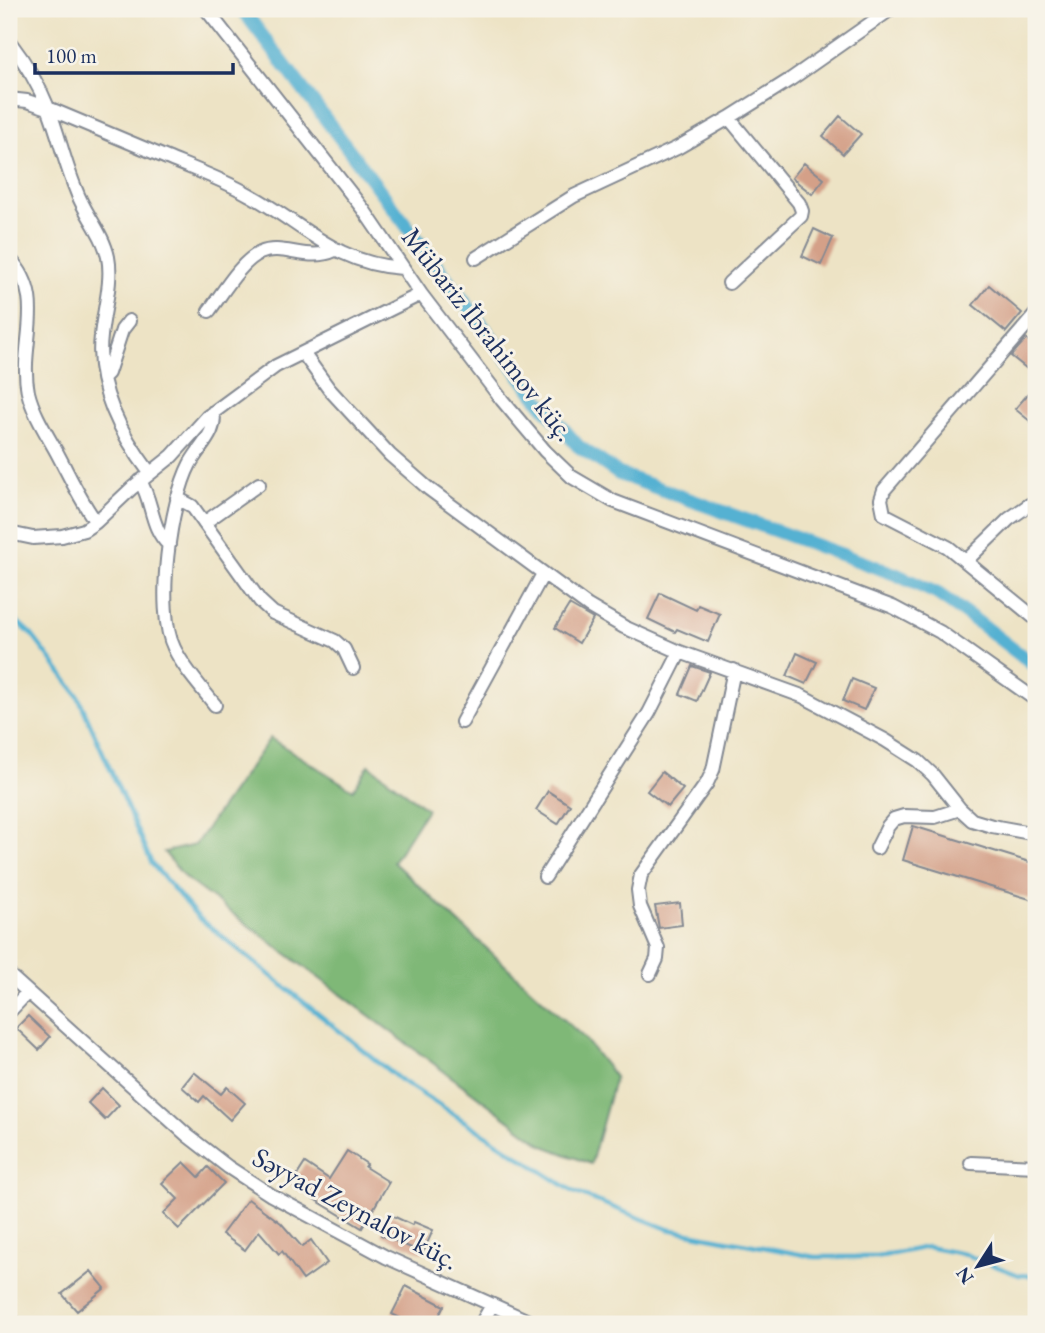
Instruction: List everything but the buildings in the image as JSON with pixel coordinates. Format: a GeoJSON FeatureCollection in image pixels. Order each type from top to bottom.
{"type":"FeatureCollection","features":[{"type":"Feature","properties":{"kind":"street","name":"Mübariz İbrahimov küç."},"geometry":{"type":"LineString","coordinates":[[206,9],[363,209],[421,294],[545,451],[572,477],[613,501],[893,607],[940,632],[1036,700]]}},
{"type":"Feature","properties":{"kind":"street"},"geometry":{"type":"LineString","coordinates":[[477,258],[574,196],[677,148],[729,118],[791,79],[891,9]]}},
{"type":"Feature","properties":{"kind":"street"},"geometry":{"type":"LineString","coordinates":[[9,41],[27,64],[48,108],[76,191],[108,257],[109,271],[100,341],[103,377],[125,437],[145,477],[145,489],[157,530],[169,545]]}},
{"type":"Feature","properties":{"kind":"street"},"geometry":{"type":"LineString","coordinates":[[9,99],[48,108],[250,195],[335,250],[383,267],[402,268]]}},
{"type":"Feature","properties":{"kind":"street"},"geometry":{"type":"LineString","coordinates":[[729,118],[799,203],[802,211],[801,216],[729,283]]}},
{"type":"Feature","properties":{"kind":"street"},"geometry":{"type":"LineString","coordinates":[[209,311],[240,270],[258,253],[269,250],[315,256],[335,250]]}},
{"type":"Feature","properties":{"kind":"street"},"geometry":{"type":"LineString","coordinates":[[9,258],[20,271],[31,297],[26,371],[32,404],[80,498],[96,523]]}},
{"type":"Feature","properties":{"kind":"street"},"geometry":{"type":"LineString","coordinates":[[9,533],[33,538],[62,536],[74,534],[96,523],[145,477],[172,456],[213,412],[276,366],[421,294]]}},
{"type":"Feature","properties":{"kind":"street"},"geometry":{"type":"LineString","coordinates":[[1036,314],[884,490],[880,499],[884,514],[948,547],[1036,619]]}},
{"type":"Feature","properties":{"kind":"street"},"geometry":{"type":"LineString","coordinates":[[103,377],[108,373],[122,330],[129,321]]}},
{"type":"Feature","properties":{"kind":"street"},"geometry":{"type":"LineString","coordinates":[[303,353],[336,397],[390,455],[429,489],[543,574],[624,627],[680,652],[802,696],[885,740],[918,761],[972,820],[1036,834]]}},
{"type":"Feature","properties":{"kind":"street"},"geometry":{"type":"LineString","coordinates":[[213,412],[214,424],[189,465],[177,498],[170,529],[165,610],[169,634],[183,664],[215,705]]}},
{"type":"Feature","properties":{"kind":"street"},"geometry":{"type":"LineString","coordinates":[[204,523],[259,484]]}},
{"type":"Feature","properties":{"kind":"street"},"geometry":{"type":"LineString","coordinates":[[177,498],[192,506],[260,601],[273,613],[335,641],[344,649],[353,668]]}},
{"type":"Feature","properties":{"kind":"street"},"geometry":{"type":"LineString","coordinates":[[967,561],[1009,519],[1029,505]]}},
{"type":"Feature","properties":{"kind":"street"},"geometry":{"type":"LineString","coordinates":[[462,722],[543,574]]}},
{"type":"Feature","properties":{"kind":"street"},"geometry":{"type":"LineString","coordinates":[[545,877],[649,713],[680,652]]}},
{"type":"Feature","properties":{"kind":"street"},"geometry":{"type":"LineString","coordinates":[[650,974],[657,959],[658,948],[640,905],[638,890],[642,875],[708,783],[734,670]]}},
{"type":"Feature","properties":{"kind":"street"},"geometry":{"type":"LineString","coordinates":[[877,848],[894,820],[904,816],[936,817],[960,809]]}},
{"type":"Feature","properties":{"kind":"street","name":"Səyyad Zeynalov küç."},"geometry":{"type":"LineString","coordinates":[[9,975],[188,1136],[228,1167],[333,1230],[386,1257],[535,1324]]}},
{"type":"Feature","properties":{"kind":"street"},"geometry":{"type":"LineString","coordinates":[[9,1012],[28,992]]}},
{"type":"Feature","properties":{"kind":"street"},"geometry":{"type":"LineString","coordinates":[[971,1163],[1036,1166]]}},
{"type":"Feature","properties":{"kind":"street"},"geometry":{"type":"LineString","coordinates":[[481,1324],[492,1305]]}},
{"type":"Feature","properties":{"kind":"street"},"geometry":{"type":"LineString","coordinates":[[9,1318],[16,1324]]}},
{"type":"Feature","properties":{"kind":"green space"},"geometry":{"type":"Polygon","coordinates":[[[270,738],[353,790],[369,765],[427,809],[393,862],[584,1038],[615,1077],[591,1164],[544,1146],[185,878],[164,852],[195,845],[270,738]]]}},
{"type":"Feature","properties":{"kind":"waterway"},"geometry":{"type":"LineString","coordinates":[[242,9],[542,404],[578,446],[619,474],[895,574],[938,594],[1036,667]]}},
{"type":"Feature","properties":{"kind":"waterway"},"geometry":{"type":"LineString","coordinates":[[9,614],[32,635],[77,694],[152,864],[198,917],[399,1079],[574,1192],[668,1229],[815,1257],[877,1257],[927,1247],[964,1254],[1019,1275],[1036,1276]]}}]}
